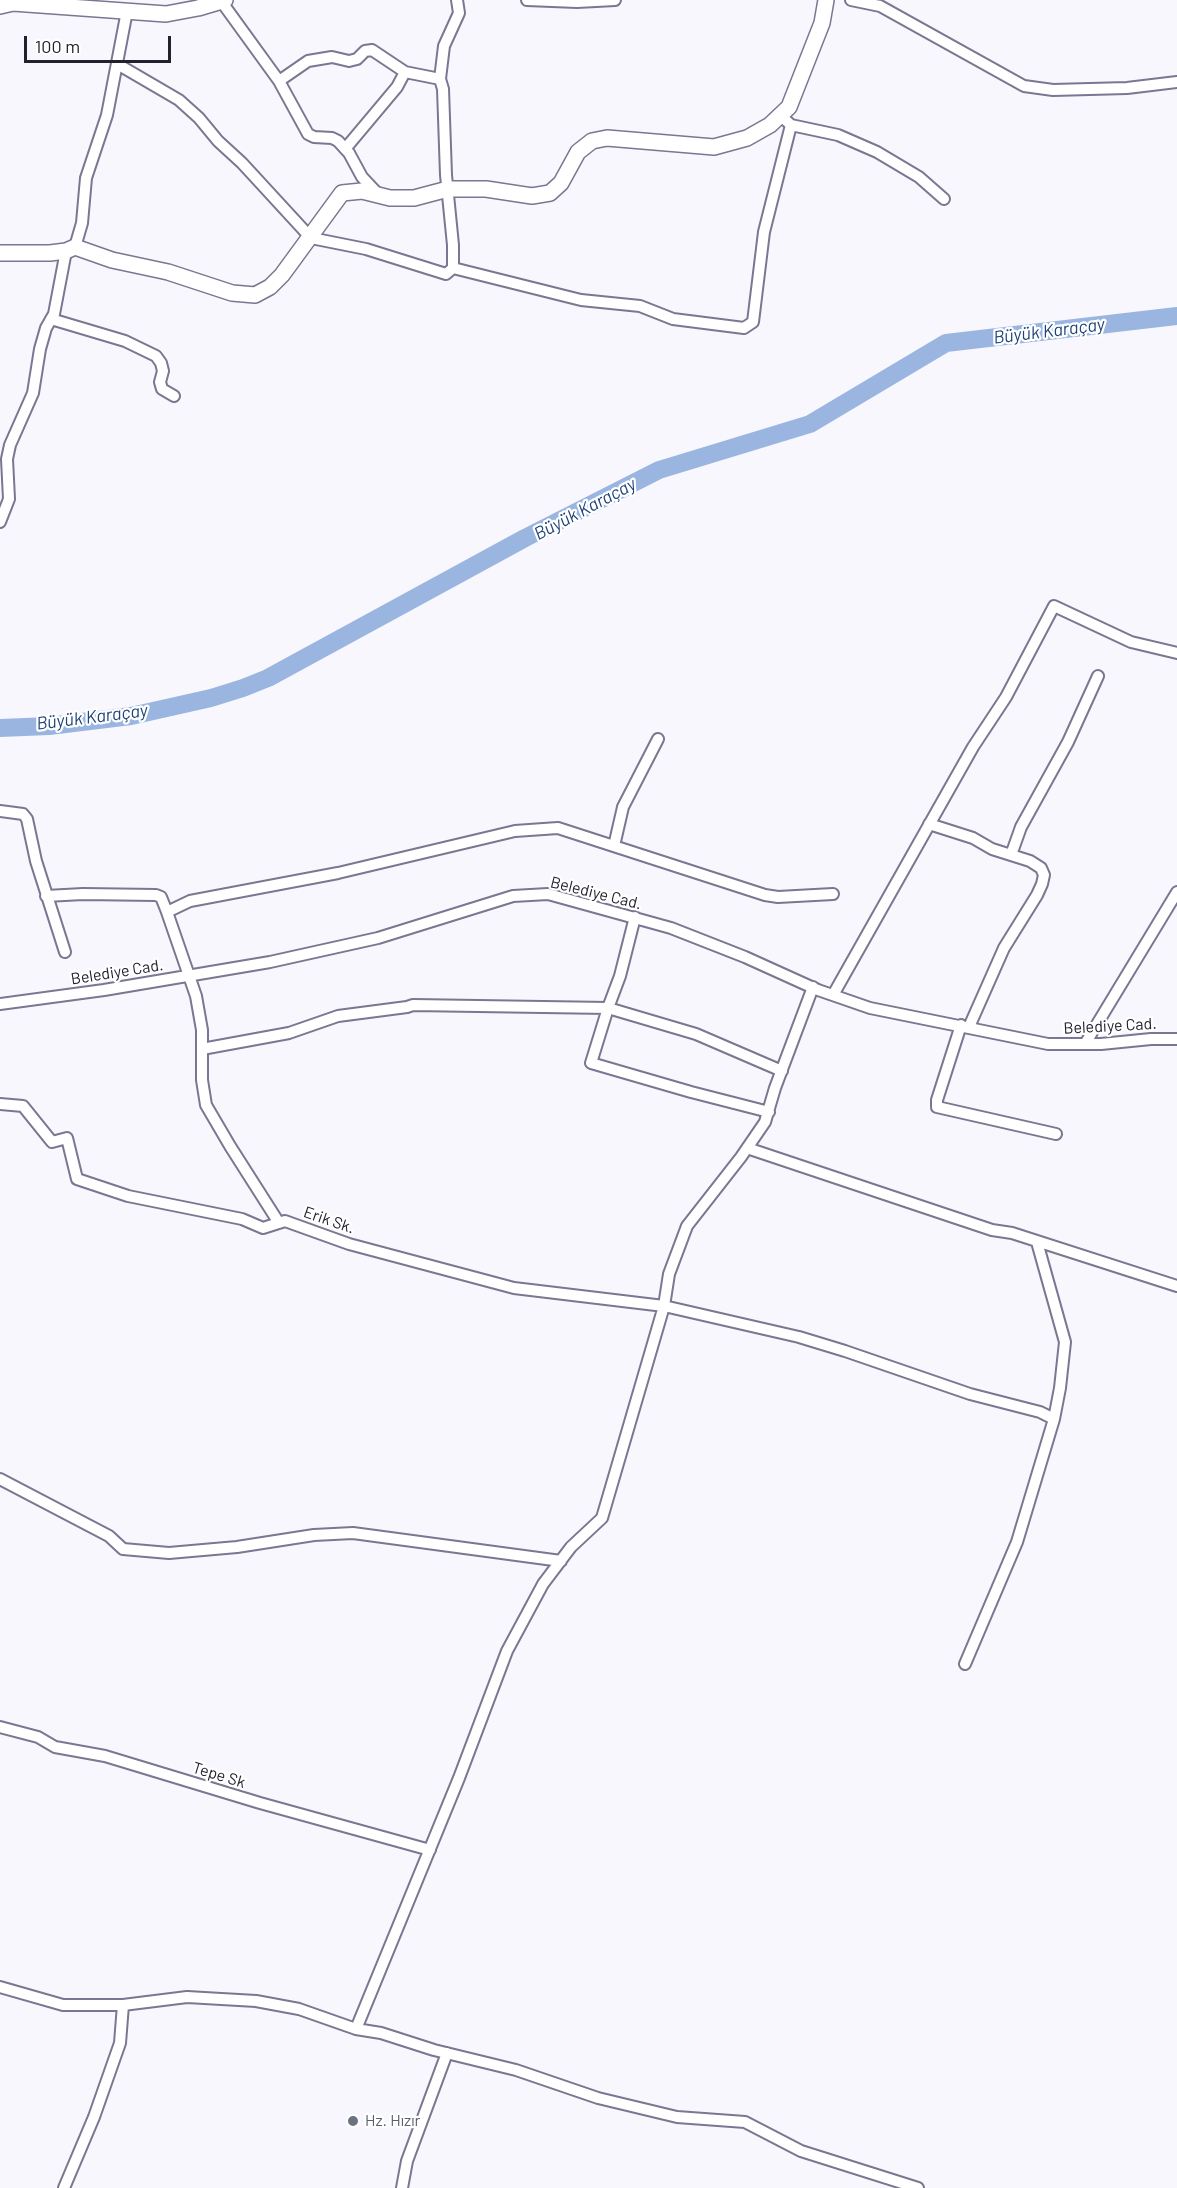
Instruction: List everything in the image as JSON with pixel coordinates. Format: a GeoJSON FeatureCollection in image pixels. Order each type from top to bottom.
{"type":"FeatureCollection","features":[{"type":"Feature","properties":{"kind":"street"},"geometry":{"type":"LineString","coordinates":[[118,64],[156,85],[186,106],[311,238],[366,249],[446,274],[453,268],[453,245],[443,89],[440,79],[444,46],[459,13],[457,0]]}},
{"type":"Feature","properties":{"kind":"street"},"geometry":{"type":"LineString","coordinates":[[527,0],[578,2],[615,0]]}},
{"type":"Feature","properties":{"kind":"street"},"geometry":{"type":"LineString","coordinates":[[453,268],[581,300],[640,306],[673,319],[744,328],[753,322],[764,232],[786,120],[822,23],[826,0]]}},
{"type":"Feature","properties":{"kind":"street"},"geometry":{"type":"LineString","coordinates":[[851,0],[880,6],[1024,86],[1053,90],[1127,88],[1177,82]]}},
{"type":"Feature","properties":{"kind":"street"},"geometry":{"type":"LineString","coordinates":[[0,6],[13,3],[166,14],[223,1],[279,81],[308,134],[314,137],[332,138],[345,149],[358,172],[380,195]]}},
{"type":"Feature","properties":{"kind":"street"},"geometry":{"type":"LineString","coordinates":[[0,522],[9,499],[7,459],[10,445],[33,393],[46,328],[51,319],[70,249],[82,223],[86,178],[102,135],[127,11]]}},
{"type":"Feature","properties":{"kind":"street"},"geometry":{"type":"LineString","coordinates":[[279,81],[301,65],[316,58],[332,57],[350,61],[357,59],[364,51],[372,50],[405,72],[440,79]]}},
{"type":"Feature","properties":{"kind":"street"},"geometry":{"type":"LineString","coordinates":[[345,149],[397,87],[405,72]]}},
{"type":"Feature","properties":{"kind":"street"},"geometry":{"type":"LineString","coordinates":[[0,253],[50,253],[70,249],[168,272],[232,293],[255,296],[270,287],[311,238],[342,193],[363,191],[390,198],[414,198],[448,189],[486,189],[532,196],[550,193],[561,183],[578,152],[592,141],[607,138],[714,147],[747,138],[786,120],[838,135],[877,152],[919,177],[944,199]]}},
{"type":"Feature","properties":{"kind":"street"},"geometry":{"type":"LineString","coordinates":[[51,319],[125,341],[156,356],[163,371],[160,382],[162,389],[174,396]]}},
{"type":"Feature","properties":{"kind":"street"},"geometry":{"type":"LineString","coordinates":[[833,995],[973,747],[1006,697],[1054,606],[1131,642],[1177,653]]}},
{"type":"Feature","properties":{"kind":"street"},"geometry":{"type":"LineString","coordinates":[[1011,855],[1021,827],[1068,742],[1098,676]]}},
{"type":"Feature","properties":{"kind":"street"},"geometry":{"type":"LineString","coordinates":[[614,846],[623,807],[658,739]]}},
{"type":"Feature","properties":{"kind":"street"},"geometry":{"type":"LineString","coordinates":[[0,811],[23,813],[27,819],[30,840],[64,952]]}},
{"type":"Feature","properties":{"kind":"street"},"geometry":{"type":"LineString","coordinates":[[929,824],[973,838],[992,849],[1030,861],[1041,868],[1044,875],[1042,884],[1004,948],[965,1026],[937,1100],[937,1107],[1056,1134]]}},
{"type":"Feature","properties":{"kind":"street"},"geometry":{"type":"LineString","coordinates":[[168,912],[190,901],[338,873],[515,831],[558,828],[765,895],[778,897],[833,894]]}},
{"type":"Feature","properties":{"kind":"street"},"geometry":{"type":"LineString","coordinates":[[1085,1044],[1177,892]]}},
{"type":"Feature","properties":{"kind":"street"},"geometry":{"type":"LineString","coordinates":[[46,896],[83,894],[156,895],[161,897],[189,976],[200,1019],[202,1080],[206,1105],[279,1223]]}},
{"type":"Feature","properties":{"kind":"street","name":"Belediye Cad."},"geometry":{"type":"LineString","coordinates":[[0,1004],[104,990],[270,962],[378,938],[513,897],[548,894],[671,928],[870,1008],[1048,1044],[1177,1039]]}},
{"type":"Feature","properties":{"kind":"street"},"geometry":{"type":"LineString","coordinates":[[635,918],[620,976],[591,1063],[768,1112]]}},
{"type":"Feature","properties":{"kind":"street"},"geometry":{"type":"LineString","coordinates":[[356,2029],[459,1778],[507,1651],[543,1584],[572,1547],[602,1518],[664,1306],[669,1274],[687,1226],[765,1122],[813,987]]}},
{"type":"Feature","properties":{"kind":"street"},"geometry":{"type":"LineString","coordinates":[[202,1049],[289,1033],[338,1016],[406,1008],[412,1005],[608,1008],[696,1034],[782,1071]]}},
{"type":"Feature","properties":{"kind":"street","name":"Erik Sk."},"geometry":{"type":"LineString","coordinates":[[0,1104],[23,1106],[52,1142],[67,1138],[77,1179],[128,1196],[242,1219],[263,1228],[285,1221],[349,1244],[514,1288],[664,1306],[799,1337],[845,1350],[970,1394],[1040,1412],[1054,1419]]}},
{"type":"Feature","properties":{"kind":"street"},"geometry":{"type":"LineString","coordinates":[[747,1148],[992,1230],[1012,1233],[1177,1286]]}},
{"type":"Feature","properties":{"kind":"street"},"geometry":{"type":"LineString","coordinates":[[965,1664],[1017,1542],[1054,1419],[1060,1388],[1065,1342],[1037,1242]]}},
{"type":"Feature","properties":{"kind":"street"},"geometry":{"type":"LineString","coordinates":[[0,1479],[109,1536],[123,1549],[169,1553],[237,1547],[314,1535],[353,1533],[561,1561]]}},
{"type":"Feature","properties":{"kind":"street","name":"Tepe Sk"},"geometry":{"type":"LineString","coordinates":[[0,1727],[38,1737],[55,1747],[105,1756],[260,1803],[430,1850]]}},
{"type":"Feature","properties":{"kind":"street"},"geometry":{"type":"LineString","coordinates":[[0,1987],[63,2005],[123,2005],[187,1997],[256,2001],[298,2008],[356,2029],[381,2033],[447,2053],[516,2070],[598,2098],[665,2114],[745,2122],[801,2151],[918,2188]]}},
{"type":"Feature","properties":{"kind":"street"},"geometry":{"type":"LineString","coordinates":[[64,2188],[94,2117],[120,2043],[123,2005]]}},
{"type":"Feature","properties":{"kind":"street"},"geometry":{"type":"LineString","coordinates":[[402,2188],[407,2161],[447,2053]]}},
{"type":"Feature","properties":{"kind":"waterway","name":"Büyük Karaçay"},"geometry":{"type":"LineString","coordinates":[[0,728],[49,726],[131,716],[211,698],[268,678],[525,538],[659,470],[810,424],[946,343],[1177,316]]}},
{"type":"Feature","properties":{"kind":"place","name":"Hz. Hızır"},"geometry":{"type":"Point","coordinates":[353,2121]}}]}
